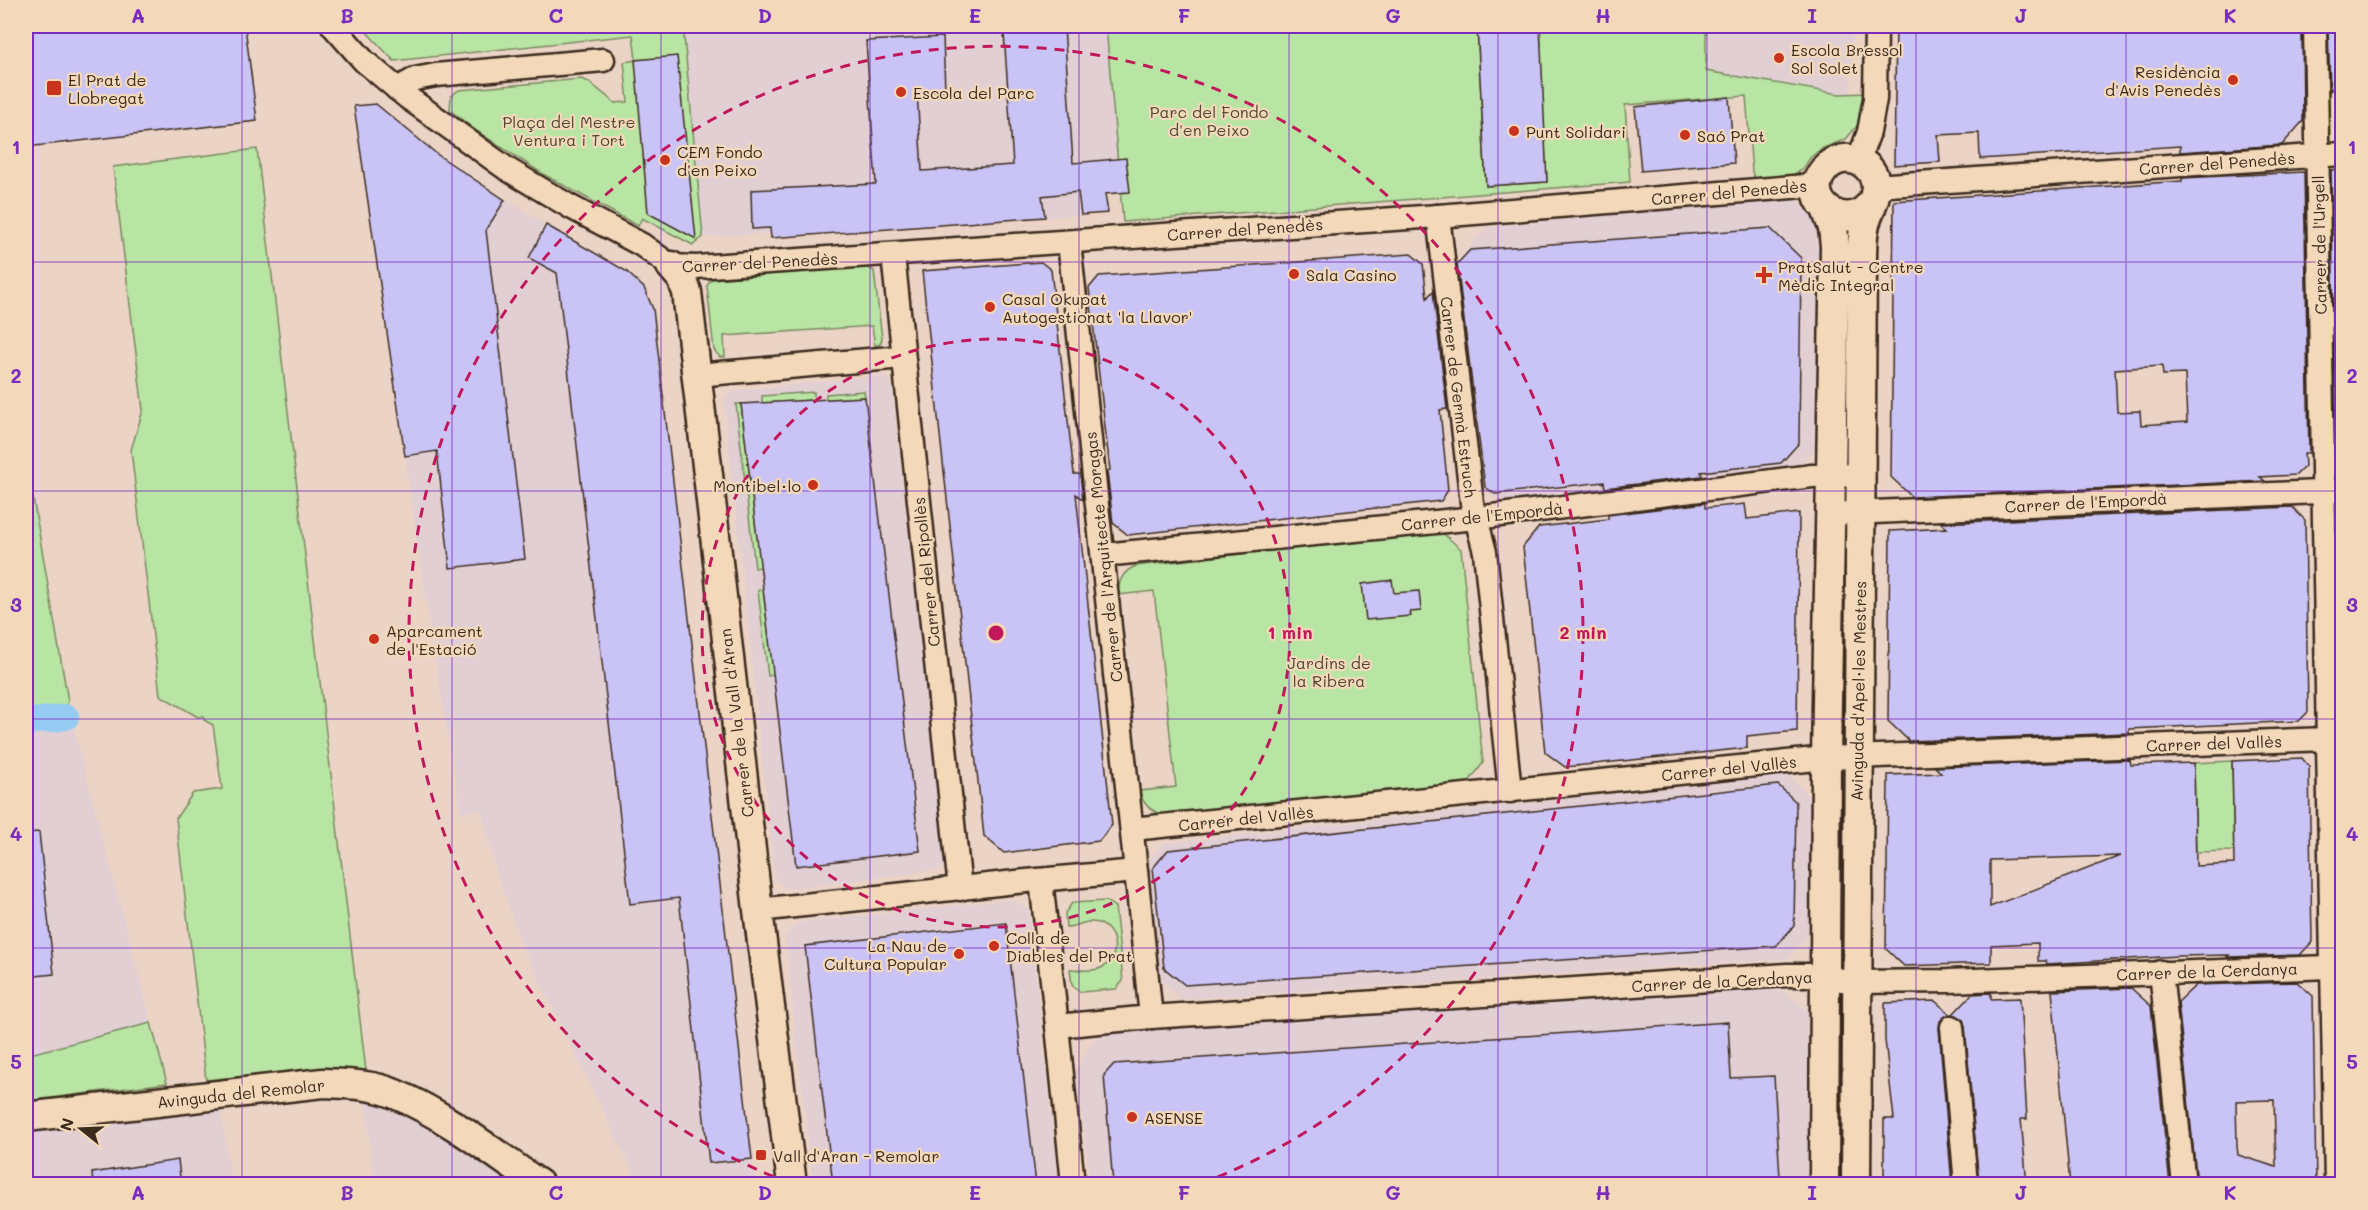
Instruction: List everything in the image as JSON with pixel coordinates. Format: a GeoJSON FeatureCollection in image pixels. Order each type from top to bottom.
{"type":"FeatureCollection","features":[{"type":"Feature","properties":{"kind":"street"},"geometry":{"type":"LineString","coordinates":[[333,26],[364,61],[439,122],[507,169],[569,206],[642,245],[671,266]]}},
{"type":"Feature","properties":{"kind":"street"},"geometry":{"type":"LineString","coordinates":[[1858,160],[1869,132],[1875,99],[1876,26]]}},
{"type":"Feature","properties":{"kind":"street","name":"Carrer de l'Urgell"},"geometry":{"type":"LineString","coordinates":[[2315,26],[2317,156],[2333,492],[2328,739],[2335,840],[2330,967],[2336,1185]]}},
{"type":"Feature","properties":{"kind":"street"},"geometry":{"type":"LineString","coordinates":[[397,89],[415,79],[436,75],[603,60]]}},
{"type":"Feature","properties":{"kind":"street","name":"Carrer del Penedès"},"geometry":{"type":"LineString","coordinates":[[1875,192],[2343,154]]}},
{"type":"Feature","properties":{"kind":"street"},"geometry":{"type":"LineString","coordinates":[[1849,158],[1858,160],[1871,172],[1875,192],[1869,206],[1854,216],[1837,216],[1822,197],[1820,174],[1832,162],[1849,158]]}},
{"type":"Feature","properties":{"kind":"street","name":"Avinguda d'Apel·les Mestres"},"geometry":{"type":"LineString","coordinates":[[1856,1185],[1862,237],[1875,192]]}},
{"type":"Feature","properties":{"kind":"street","name":"Carrer del Penedès"},"geometry":{"type":"LineString","coordinates":[[671,266],[696,267],[893,255],[1437,216],[1822,197]]}},
{"type":"Feature","properties":{"kind":"street","name":"Avinguda d'Apel·les Mestres"},"geometry":{"type":"LineString","coordinates":[[1822,197],[1833,228],[1834,246],[1826,758],[1824,1185]]}},
{"type":"Feature","properties":{"kind":"street","name":"Carrer de Germà Estruch"},"geometry":{"type":"LineString","coordinates":[[1437,216],[1470,490],[1485,552],[1510,791]]}},
{"type":"Feature","properties":{"kind":"street","name":"Carrer de l'Arquitecte Moragas"},"geometry":{"type":"LineString","coordinates":[[1069,242],[1151,1017]]}},
{"type":"Feature","properties":{"kind":"street","name":"Carrer del Ripollès"},"geometry":{"type":"LineString","coordinates":[[893,255],[960,889]]}},
{"type":"Feature","properties":{"kind":"street","name":"Carrer de la Vall d'Aran"},"geometry":{"type":"LineString","coordinates":[[671,266],[682,279],[687,292],[792,1185]]}},
{"type":"Feature","properties":{"kind":"street"},"geometry":{"type":"LineString","coordinates":[[696,375],[903,357]]}},
{"type":"Feature","properties":{"kind":"street","name":"Carrer de l'Empordà"},"geometry":{"type":"LineString","coordinates":[[1103,555],[1476,518],[1830,475],[1860,474]]}},
{"type":"Feature","properties":{"kind":"street","name":"Carrer de l'Empordà"},"geometry":{"type":"LineString","coordinates":[[1830,514],[2333,492]]}},
{"type":"Feature","properties":{"kind":"street","name":"Carrer del Vallès"},"geometry":{"type":"LineString","coordinates":[[1132,830],[1826,758],[2328,739]]}},
{"type":"Feature","properties":{"kind":"street"},"geometry":{"type":"LineString","coordinates":[[758,910],[1136,871]]}},
{"type":"Feature","properties":{"kind":"street"},"geometry":{"type":"LineString","coordinates":[[1041,880],[1073,1185]]}},
{"type":"Feature","properties":{"kind":"street","name":"Carrer de la Cerdanya"},"geometry":{"type":"LineString","coordinates":[[1057,1026],[1151,1017],[1787,975],[1857,982],[1968,981],[2330,967]]}},
{"type":"Feature","properties":{"kind":"street"},"geometry":{"type":"LineString","coordinates":[[2161,972],[2184,1185]]}},
{"type":"Feature","properties":{"kind":"street"},"geometry":{"type":"LineString","coordinates":[[1952,1027],[1966,1185]]}},
{"type":"Feature","properties":{"kind":"street","name":"Avinguda del Remolar"},"geometry":{"type":"LineString","coordinates":[[26,1117],[323,1083],[360,1085],[394,1093],[433,1114],[539,1185]]}},
{"type":"Feature","properties":{"kind":"shaded area","name":"Escola del Parc"},"geometry":{"type":"Polygon","coordinates":[[[683,26],[1106,26],[1121,193],[1105,194],[1108,213],[771,238],[770,233],[703,237],[683,26]]]}},
{"type":"Feature","properties":{"kind":"shaded area","name":"Escola Bressol Sol Solet"},"geometry":{"type":"Polygon","coordinates":[[[1731,26],[1853,26],[1851,93],[1839,94],[1706,71],[1706,28],[1730,28],[1731,26]]]}},
{"type":"Feature","properties":{"kind":"shaded area"},"geometry":{"type":"Polygon","coordinates":[[[354,107],[438,155],[546,225],[621,267],[638,282],[651,303],[755,1184],[639,1184],[522,945],[498,876],[481,809],[461,813],[430,627],[354,107]]]}},
{"type":"Feature","properties":{"kind":"shaded area"},"geometry":{"type":"Polygon","coordinates":[[[1787,197],[1802,203],[1821,219],[1824,233],[1815,450],[1796,467],[1503,504],[1485,489],[1459,262],[1474,240],[1489,227],[1787,197]]]}},
{"type":"Feature","properties":{"kind":"shaded area"},"geometry":{"type":"Polygon","coordinates":[[[884,375],[891,381],[946,863],[942,869],[788,889],[775,880],[724,398],[732,391],[884,375]]]}},
{"type":"Feature","properties":{"kind":"shaded area"},"geometry":{"type":"Polygon","coordinates":[[[72,722],[167,1083],[26,1101],[26,727],[72,722]]]}},
{"type":"Feature","properties":{"kind":"shaded area"},"geometry":{"type":"Polygon","coordinates":[[[1789,775],[1812,799],[1809,934],[1788,959],[1181,999],[1161,980],[1149,860],[1164,843],[1789,775]]]}},
{"type":"Feature","properties":{"kind":"shaded area"},"geometry":{"type":"Polygon","coordinates":[[[1012,899],[1028,909],[1059,1184],[813,1184],[785,936],[798,923],[1012,899]]]}},
{"type":"Feature","properties":{"kind":"shaded area"},"geometry":{"type":"Polygon","coordinates":[[[1781,989],[1808,1011],[1811,1184],[1090,1184],[1076,1071],[1092,1042],[1104,1032],[1781,989]]]}},
{"type":"Feature","properties":{"kind":"shaded area"},"geometry":{"type":"Polygon","coordinates":[[[365,1101],[388,1106],[416,1118],[517,1184],[375,1184],[365,1101]]]}},
{"type":"Feature","properties":{"kind":"shaded area"},"geometry":{"type":"Polygon","coordinates":[[[220,1108],[232,1184],[26,1184],[26,1129],[220,1108]]]}},
{"type":"Feature","properties":{"kind":"green space","name":"Plaça del Mestre Ventura i Tort"},"geometry":{"type":"Polygon","coordinates":[[[361,26],[683,26],[703,237],[693,245],[642,218],[638,226],[543,174],[475,130],[450,110],[451,96],[459,90],[581,79],[589,82],[615,103],[628,102],[624,62],[636,60],[633,35],[394,61],[361,26]]]}},
{"type":"Feature","properties":{"kind":"green space","name":"Parc del Fondo d'en Peixo"},"geometry":{"type":"Polygon","coordinates":[[[1106,26],[1477,26],[1486,186],[1547,182],[1541,79],[1528,46],[1541,45],[1540,26],[1730,26],[1730,28],[1706,28],[1706,71],[1839,94],[1868,93],[1866,115],[1846,139],[1821,149],[1810,158],[1803,169],[1793,175],[1755,179],[1752,172],[1746,96],[1625,105],[1630,182],[1123,222],[1106,26]]]}},
{"type":"Feature","properties":{"kind":"green space"},"geometry":{"type":"Polygon","coordinates":[[[257,149],[366,1071],[314,1069],[206,1080],[176,818],[193,793],[222,789],[213,725],[204,720],[204,716],[198,717],[160,695],[131,450],[143,410],[113,167],[257,149]]]}},
{"type":"Feature","properties":{"kind":"green space"},"geometry":{"type":"Polygon","coordinates":[[[867,267],[874,271],[882,339],[880,344],[875,346],[872,326],[724,336],[725,357],[720,357],[714,350],[707,286],[711,279],[867,267]]]}},
{"type":"Feature","properties":{"kind":"green space"},"geometry":{"type":"Polygon","coordinates":[[[864,391],[865,397],[826,399],[826,394],[864,391]]]}},
{"type":"Feature","properties":{"kind":"green space"},"geometry":{"type":"Polygon","coordinates":[[[814,392],[814,400],[762,403],[762,396],[814,392]]]}},
{"type":"Feature","properties":{"kind":"green space"},"geometry":{"type":"Polygon","coordinates":[[[736,404],[741,404],[761,567],[755,568],[736,404]]]}},
{"type":"Feature","properties":{"kind":"green space"},"geometry":{"type":"Polygon","coordinates":[[[26,441],[33,498],[68,701],[64,712],[26,716],[26,441]]]}},
{"type":"Feature","properties":{"kind":"green space","name":"Jardins de la Ribera"},"geometry":{"type":"Polygon","coordinates":[[[1440,531],[1461,549],[1483,763],[1468,783],[1167,815],[1157,813],[1146,805],[1140,791],[1176,787],[1154,591],[1118,595],[1120,581],[1128,571],[1136,566],[1440,531]]]}},
{"type":"Feature","properties":{"kind":"green space"},"geometry":{"type":"Polygon","coordinates":[[[1840,553],[1847,553],[1845,736],[1839,736],[1840,553]]]}},
{"type":"Feature","properties":{"kind":"green space"},"geometry":{"type":"Polygon","coordinates":[[[763,589],[774,675],[768,676],[758,590],[763,589]]]}},
{"type":"Feature","properties":{"kind":"green space"},"geometry":{"type":"Polygon","coordinates":[[[2232,761],[2234,851],[2196,852],[2194,763],[2232,761]]]}},
{"type":"Feature","properties":{"kind":"green space"},"geometry":{"type":"Polygon","coordinates":[[[1837,791],[1846,791],[1843,962],[1835,963],[1837,791]]]}},
{"type":"Feature","properties":{"kind":"green space"},"geometry":{"type":"Polygon","coordinates":[[[1106,901],[1115,907],[1123,981],[1116,989],[1080,992],[1072,985],[1070,969],[1091,970],[1103,967],[1112,957],[1113,937],[1104,926],[1098,923],[1089,922],[1066,927],[1065,913],[1072,903],[1106,901]]]}},
{"type":"Feature","properties":{"kind":"green space"},"geometry":{"type":"Polygon","coordinates":[[[1836,1014],[1843,1014],[1841,1184],[1834,1184],[1836,1014]]]}},
{"type":"Feature","properties":{"kind":"green space"},"geometry":{"type":"Polygon","coordinates":[[[151,1023],[167,1083],[26,1101],[26,1055],[151,1023]]]}},
{"type":"Feature","properties":{"kind":"building"},"geometry":{"type":"Polygon","coordinates":[[[26,26],[245,26],[257,121],[26,147],[26,26]]]}},
{"type":"Feature","properties":{"kind":"building"},"geometry":{"type":"Polygon","coordinates":[[[1035,26],[1064,26],[1073,163],[1126,158],[1130,192],[1105,194],[1108,213],[1081,215],[1078,192],[1042,196],[1045,217],[771,238],[770,228],[752,229],[751,190],[876,184],[866,41],[943,37],[945,90],[917,92],[922,171],[1013,165],[1004,33],[1034,32],[1035,26]]]}},
{"type":"Feature","properties":{"kind":"building","name":"Punt Solidari"},"geometry":{"type":"Polygon","coordinates":[[[1477,26],[1540,26],[1547,182],[1486,186],[1477,26]]]}},
{"type":"Feature","properties":{"kind":"building"},"geometry":{"type":"Polygon","coordinates":[[[1896,26],[2302,26],[2303,121],[2282,145],[2180,152],[2180,146],[1980,159],[1979,133],[1938,135],[1940,162],[1894,165],[1896,26]]]}},
{"type":"Feature","properties":{"kind":"building"},"geometry":{"type":"Polygon","coordinates":[[[2328,26],[2343,26],[2343,77],[2330,91],[2328,26]]]}},
{"type":"Feature","properties":{"kind":"building"},"geometry":{"type":"Polygon","coordinates":[[[677,56],[696,239],[648,213],[635,60],[677,56]]]}},
{"type":"Feature","properties":{"kind":"building","name":"Saó Prat"},"geometry":{"type":"Polygon","coordinates":[[[1729,97],[1734,163],[1641,171],[1635,107],[1729,97]]]}},
{"type":"Feature","properties":{"kind":"building"},"geometry":{"type":"Polygon","coordinates":[[[376,104],[438,155],[505,200],[486,230],[525,559],[450,568],[437,451],[405,456],[354,106],[376,104]]]}},
{"type":"Feature","properties":{"kind":"building"},"geometry":{"type":"Polygon","coordinates":[[[2343,169],[2343,426],[2336,433],[2331,170],[2343,169]]]}},
{"type":"Feature","properties":{"kind":"building"},"geometry":{"type":"Polygon","coordinates":[[[2304,172],[2309,453],[2304,453],[2305,466],[2296,475],[2260,477],[2265,481],[1912,497],[1891,477],[1894,201],[2182,181],[2182,178],[2304,172]],[[2162,366],[2115,369],[2117,412],[2140,411],[2141,425],[2187,422],[2185,374],[2163,375],[2162,366]]]}},
{"type":"Feature","properties":{"kind":"building"},"geometry":{"type":"Polygon","coordinates":[[[546,225],[626,271],[644,288],[653,309],[752,1159],[709,1163],[679,898],[630,904],[557,273],[529,258],[546,225]]]}},
{"type":"Feature","properties":{"kind":"building"},"geometry":{"type":"Polygon","coordinates":[[[1770,228],[1801,258],[1799,443],[1781,463],[1701,472],[1702,476],[1605,488],[1604,482],[1495,494],[1485,487],[1457,264],[1470,250],[1770,228]]]}},
{"type":"Feature","properties":{"kind":"building"},"geometry":{"type":"Polygon","coordinates":[[[1411,254],[1423,264],[1427,298],[1433,291],[1447,409],[1440,410],[1448,490],[1441,501],[1128,535],[1113,523],[1107,471],[1110,470],[1089,288],[1099,276],[1411,254]]]}},
{"type":"Feature","properties":{"kind":"building"},"geometry":{"type":"Polygon","coordinates":[[[1041,262],[1051,270],[1074,474],[1080,474],[1083,500],[1076,494],[1112,825],[1099,841],[1004,853],[984,836],[922,271],[1041,262]]]}},
{"type":"Feature","properties":{"kind":"building","name":"Montibel·lo"},"geometry":{"type":"Polygon","coordinates":[[[865,397],[920,851],[796,866],[741,404],[865,397]]]}},
{"type":"Feature","properties":{"kind":"building"},"geometry":{"type":"Polygon","coordinates":[[[1705,503],[1705,508],[1745,504],[1747,519],[1799,513],[1797,731],[1747,736],[1747,748],[1565,767],[1545,752],[1523,547],[1539,527],[1608,519],[1608,515],[1705,503]]]}},
{"type":"Feature","properties":{"kind":"building"},"geometry":{"type":"Polygon","coordinates":[[[2292,507],[2305,520],[2308,712],[2299,721],[2129,729],[2129,733],[1909,741],[1888,721],[1890,531],[1947,528],[1941,523],[2292,507]]]}},
{"type":"Feature","properties":{"kind":"building"},"geometry":{"type":"Polygon","coordinates":[[[1392,580],[1394,593],[1419,591],[1421,611],[1410,612],[1411,616],[1366,620],[1362,584],[1392,580]]]}},
{"type":"Feature","properties":{"kind":"building"},"geometry":{"type":"Polygon","coordinates":[[[2302,758],[2309,767],[2312,942],[2300,955],[2178,956],[2047,964],[2046,961],[2038,961],[2038,943],[1991,945],[1991,963],[1904,966],[1886,949],[1888,775],[1941,773],[1935,767],[2130,760],[2131,765],[2194,763],[2196,866],[2234,864],[2232,761],[2302,758]],[[2120,856],[1990,860],[1990,907],[2120,856]]]}},
{"type":"Feature","properties":{"kind":"building"},"geometry":{"type":"Polygon","coordinates":[[[1778,785],[1796,802],[1794,926],[1776,946],[1185,985],[1164,968],[1153,868],[1168,850],[1778,785]]]}},
{"type":"Feature","properties":{"kind":"building"},"geometry":{"type":"Polygon","coordinates":[[[39,832],[54,974],[26,977],[26,833],[39,832]]]}},
{"type":"Feature","properties":{"kind":"building"},"geometry":{"type":"Polygon","coordinates":[[[1006,923],[1036,1185],[833,1185],[805,946],[1006,923]]]}},
{"type":"Feature","properties":{"kind":"building"},"geometry":{"type":"Polygon","coordinates":[[[2297,982],[2313,996],[2316,1185],[2197,1185],[2178,1002],[2196,985],[2297,982]],[[2274,1100],[2236,1101],[2238,1155],[2276,1167],[2274,1100]]]}},
{"type":"Feature","properties":{"kind":"building"},"geometry":{"type":"Polygon","coordinates":[[[2131,988],[2151,1006],[2170,1185],[2070,1185],[2052,991],[2131,988]]]}},
{"type":"Feature","properties":{"kind":"building"},"geometry":{"type":"Polygon","coordinates":[[[1991,993],[1991,999],[2020,998],[2027,1119],[2021,1119],[2027,1185],[1979,1185],[1965,1026],[1963,1019],[1953,1014],[1972,994],[1991,993]]]}},
{"type":"Feature","properties":{"kind":"building"},"geometry":{"type":"Polygon","coordinates":[[[1935,1001],[1950,1014],[1940,1021],[1939,1028],[1952,1185],[1884,1185],[1884,1119],[1894,1119],[1885,1040],[1885,1003],[1935,1001]]]}},
{"type":"Feature","properties":{"kind":"building"},"geometry":{"type":"Polygon","coordinates":[[[1728,1022],[1731,1078],[1774,1076],[1780,1178],[1757,1179],[1757,1185],[1113,1185],[1104,1075],[1114,1064],[1728,1022]]]}},
{"type":"Feature","properties":{"kind":"building"},"geometry":{"type":"Polygon","coordinates":[[[178,1160],[181,1185],[93,1185],[92,1173],[178,1160]]]}},
{"type":"Feature","properties":{"kind":"waterway"},"geometry":{"type":"LineString","coordinates":[[26,722],[66,717]]}},
{"type":"Feature","properties":{"kind":"place","name":"Escola Bressol Sol Solet"},"geometry":{"type":"Point","coordinates":[1779,58]}},
{"type":"Feature","properties":{"kind":"place","name":"Residència d'Avis Penedès"},"geometry":{"type":"Point","coordinates":[2233,80]}},
{"type":"Feature","properties":{"kind":"place","name":"El Prat de Llobregat"},"geometry":{"type":"Point","coordinates":[54,88]}},
{"type":"Feature","properties":{"kind":"place","name":"Escola del Parc"},"geometry":{"type":"Point","coordinates":[901,92]}},
{"type":"Feature","properties":{"kind":"place","name":"Punt Solidari"},"geometry":{"type":"Point","coordinates":[1514,131]}},
{"type":"Feature","properties":{"kind":"place","name":"Saó Prat"},"geometry":{"type":"Point","coordinates":[1685,135]}},
{"type":"Feature","properties":{"kind":"place","name":"CEM Fondo d'en Peixo"},"geometry":{"type":"Point","coordinates":[665,160]}},
{"type":"Feature","properties":{"kind":"place","name":"Sala Casino"},"geometry":{"type":"Point","coordinates":[1294,274]}},
{"type":"Feature","properties":{"kind":"place","name":"PratSalut - Centre Mèdic Integral"},"geometry":{"type":"Point","coordinates":[1764,275]}},
{"type":"Feature","properties":{"kind":"place","name":"Casal Okupat Autogestionat 'la Llavor'"},"geometry":{"type":"Point","coordinates":[990,307]}},
{"type":"Feature","properties":{"kind":"place","name":"Montibel·lo"},"geometry":{"type":"Point","coordinates":[813,485]}},
{"type":"Feature","properties":{"kind":"place","name":"Aparcament de l'Estació"},"geometry":{"type":"Point","coordinates":[374,639]}},
{"type":"Feature","properties":{"kind":"place","name":"Colla de Diables del Prat"},"geometry":{"type":"Point","coordinates":[994,946]}},
{"type":"Feature","properties":{"kind":"place","name":"La Nau de Cultura Popular"},"geometry":{"type":"Point","coordinates":[959,954]}},
{"type":"Feature","properties":{"kind":"place","name":"ASENSE"},"geometry":{"type":"Point","coordinates":[1132,1117]}},
{"type":"Feature","properties":{"kind":"place","name":"Vall d'Aran - Remolar"},"geometry":{"type":"Point","coordinates":[761,1155]}}]}
